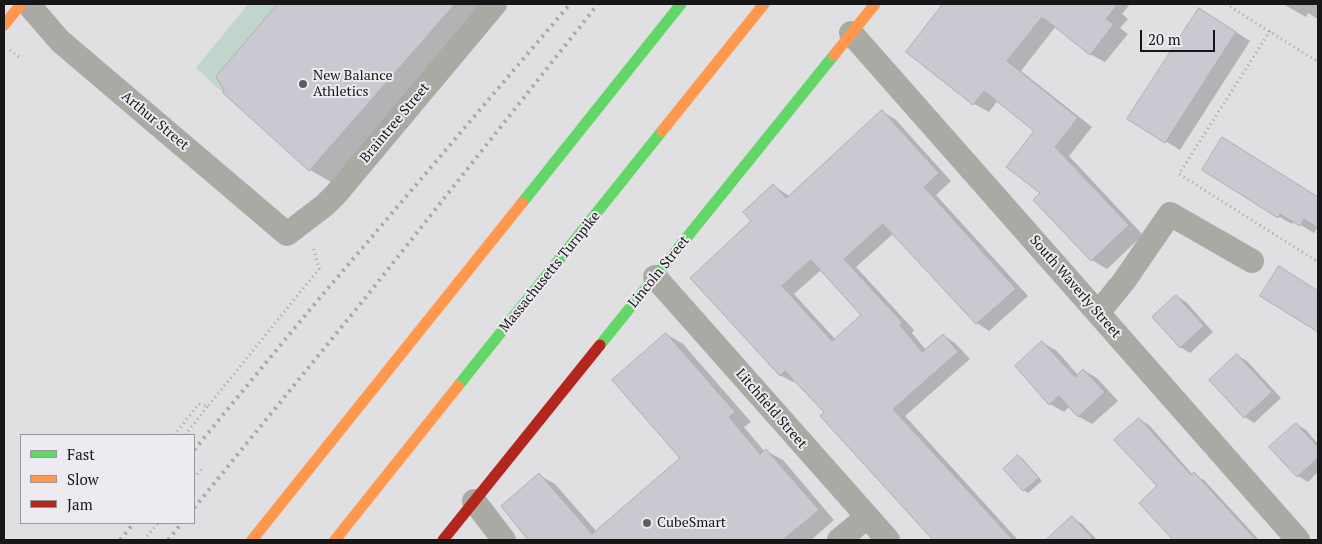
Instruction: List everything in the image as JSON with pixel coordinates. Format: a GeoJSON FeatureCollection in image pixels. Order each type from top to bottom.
{"type":"FeatureCollection","features":[{"type":"Feature","properties":{"kind":"main road"},"geometry":{"type":"LineString","coordinates":[[4,25],[21,4]]}},
{"type":"Feature","properties":{"kind":"main road"},"geometry":{"type":"LineString","coordinates":[[252,540],[681,4]]}},
{"type":"Feature","properties":{"kind":"main road","name":"Massachusetts Turnpike"},"geometry":{"type":"LineString","coordinates":[[335,540],[764,4]]}},
{"type":"Feature","properties":{"kind":"main road","name":"Lincoln Street"},"geometry":{"type":"LineString","coordinates":[[443,540],[875,4]]}},
{"type":"Feature","properties":{"kind":"street","name":"Arthur Street"},"geometry":{"type":"LineString","coordinates":[[28,4],[60,41],[287,234]]}},
{"type":"Feature","properties":{"kind":"street","name":"Braintree Street"},"geometry":{"type":"LineString","coordinates":[[287,234],[325,205],[336,194],[495,4]]}},
{"type":"Feature","properties":{"kind":"street","name":"South Waverly Street"},"geometry":{"type":"LineString","coordinates":[[851,33],[1298,540]]}},
{"type":"Feature","properties":{"kind":"street"},"geometry":{"type":"LineString","coordinates":[[1098,313],[1124,281],[1170,214],[1252,261]]}},
{"type":"Feature","properties":{"kind":"street","name":"Litchfield Street"},"geometry":{"type":"LineString","coordinates":[[655,277],[888,540]]}},
{"type":"Feature","properties":{"kind":"street"},"geometry":{"type":"LineString","coordinates":[[474,501],[504,540]]}},
{"type":"Feature","properties":{"kind":"street"},"geometry":{"type":"LineString","coordinates":[[839,540],[868,517]]}},
{"type":"Feature","properties":{"kind":"path"},"geometry":{"type":"LineString","coordinates":[[1226,4],[1318,62]]}},
{"type":"Feature","properties":{"kind":"path"},"geometry":{"type":"LineString","coordinates":[[1270,31],[1178,174],[1318,262]]}},
{"type":"Feature","properties":{"kind":"path"},"geometry":{"type":"LineString","coordinates":[[10,50],[19,57]]}},
{"type":"Feature","properties":{"kind":"path"},"geometry":{"type":"LineString","coordinates":[[186,434],[319,269],[312,240]]}},
{"type":"Feature","properties":{"kind":"path"},"geometry":{"type":"LineString","coordinates":[[175,434],[199,404],[208,406]]}},
{"type":"Feature","properties":{"kind":"path"},"geometry":{"type":"LineString","coordinates":[[195,475],[203,467]]}},
{"type":"Feature","properties":{"kind":"path"},"geometry":{"type":"LineString","coordinates":[[144,540],[157,524]]}},
{"type":"Feature","properties":{"kind":"green space"},"geometry":{"type":"Polygon","coordinates":[[[248,4],[278,4],[216,77],[224,90],[223,93],[196,68],[248,4]]]}},
{"type":"Feature","properties":{"kind":"building","name":"New Balance Athletics"},"geometry":{"type":"Polygon","coordinates":[[[278,4],[455,4],[309,171],[223,93],[224,90],[216,77],[278,4]]]}},
{"type":"Feature","properties":{"kind":"building"},"geometry":{"type":"Polygon","coordinates":[[[943,4],[1118,4],[1106,19],[1114,24],[1090,55],[1042,17],[1007,61],[1078,118],[1055,147],[1129,225],[1091,261],[1033,200],[1040,193],[1006,167],[1034,131],[984,91],[973,105],[906,52],[943,4]]]}},
{"type":"Feature","properties":{"kind":"building"},"geometry":{"type":"Polygon","coordinates":[[[1199,8],[1236,32],[1165,143],[1127,119],[1199,8]]]}},
{"type":"Feature","properties":{"kind":"building"},"geometry":{"type":"Polygon","coordinates":[[[882,110],[939,173],[924,187],[1016,289],[976,324],[883,224],[844,259],[902,322],[900,325],[922,352],[943,334],[958,352],[893,409],[1013,540],[933,540],[820,416],[824,412],[785,371],[780,376],[690,278],[751,221],[743,212],[773,184],[786,198],[882,110]],[[811,260],[782,286],[832,341],[861,315],[811,260]]]}},
{"type":"Feature","properties":{"kind":"building"},"geometry":{"type":"Polygon","coordinates":[[[1222,137],[1318,197],[1318,228],[1304,219],[1300,226],[1280,214],[1278,218],[1202,170],[1222,137]]]}},
{"type":"Feature","properties":{"kind":"building"},"geometry":{"type":"Polygon","coordinates":[[[1279,266],[1318,291],[1318,332],[1260,296],[1279,266]]]}},
{"type":"Feature","properties":{"kind":"building"},"geometry":{"type":"Polygon","coordinates":[[[1176,295],[1204,326],[1180,348],[1152,317],[1176,295]]]}},
{"type":"Feature","properties":{"kind":"building"},"geometry":{"type":"Polygon","coordinates":[[[666,333],[735,412],[729,417],[760,454],[766,449],[819,510],[783,540],[528,540],[501,506],[539,473],[592,534],[680,458],[612,380],[666,333]]]}},
{"type":"Feature","properties":{"kind":"building"},"geometry":{"type":"Polygon","coordinates":[[[1042,341],[1075,377],[1083,369],[1105,392],[1078,417],[1059,396],[1049,405],[1015,366],[1042,341]]]}},
{"type":"Feature","properties":{"kind":"building"},"geometry":{"type":"Polygon","coordinates":[[[1237,354],[1272,392],[1244,418],[1209,380],[1237,354]]]}},
{"type":"Feature","properties":{"kind":"building"},"geometry":{"type":"Polygon","coordinates":[[[1139,418],[1191,475],[1194,472],[1256,540],[1173,540],[1139,503],[1157,486],[1114,440],[1139,418]]]}},
{"type":"Feature","properties":{"kind":"building"},"geometry":{"type":"Polygon","coordinates":[[[1296,423],[1318,447],[1318,458],[1297,477],[1269,447],[1296,423]]]}},
{"type":"Feature","properties":{"kind":"building"},"geometry":{"type":"Polygon","coordinates":[[[1018,455],[1039,478],[1023,491],[1003,469],[1018,455]]]}},
{"type":"Feature","properties":{"kind":"building"},"geometry":{"type":"Polygon","coordinates":[[[1072,516],[1094,540],[1046,540],[1072,516]]]}},
{"type":"Feature","properties":{"kind":"railway"},"geometry":{"type":"LineString","coordinates":[[195,449],[307,313],[570,4]]}},
{"type":"Feature","properties":{"kind":"railway"},"geometry":{"type":"LineString","coordinates":[[195,507],[366,297],[598,4]]}},
{"type":"Feature","properties":{"kind":"railway"},"geometry":{"type":"LineString","coordinates":[[120,540],[133,524]]}},
{"type":"Feature","properties":{"kind":"railway"},"geometry":{"type":"LineString","coordinates":[[168,540],[181,524]]}},
{"type":"Feature","properties":{"kind":"traffic: fast"},"geometry":{"type":"LineString","coordinates":[[522,203],[681,4]]}},
{"type":"Feature","properties":{"kind":"traffic: fast"},"geometry":{"type":"LineString","coordinates":[[600,345],[834,55]]}},
{"type":"Feature","properties":{"kind":"traffic: fast"},"geometry":{"type":"LineString","coordinates":[[458,386],[662,131]]}},
{"type":"Feature","properties":{"kind":"traffic: slow"},"geometry":{"type":"LineString","coordinates":[[4,25],[21,4]]}},
{"type":"Feature","properties":{"kind":"traffic: slow"},"geometry":{"type":"LineString","coordinates":[[662,131],[764,4]]}},
{"type":"Feature","properties":{"kind":"traffic: slow"},"geometry":{"type":"LineString","coordinates":[[834,55],[875,4]]}},
{"type":"Feature","properties":{"kind":"traffic: slow"},"geometry":{"type":"LineString","coordinates":[[252,540],[522,203]]}},
{"type":"Feature","properties":{"kind":"traffic: slow"},"geometry":{"type":"LineString","coordinates":[[335,540],[458,386]]}},
{"type":"Feature","properties":{"kind":"traffic: jam"},"geometry":{"type":"LineString","coordinates":[[443,540],[600,345]]}},
{"type":"Feature","properties":{"kind":"place","name":"New Balance Athletics"},"geometry":{"type":"Point","coordinates":[303,84]}},
{"type":"Feature","properties":{"kind":"place","name":"CubeSmart"},"geometry":{"type":"Point","coordinates":[647,523]}}]}
